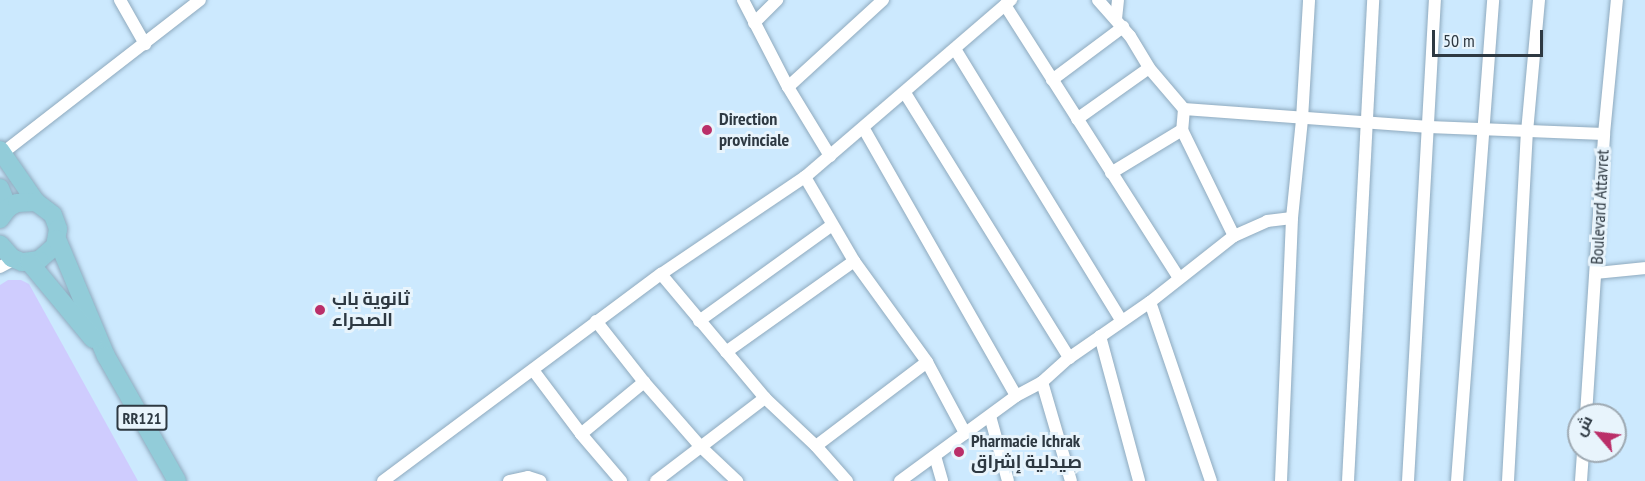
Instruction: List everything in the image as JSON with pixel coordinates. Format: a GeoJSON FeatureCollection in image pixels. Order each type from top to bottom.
{"type":"FeatureCollection","features":[{"type":"Feature","properties":{"kind":"main road","name":"RR121"},"geometry":{"type":"LineString","coordinates":[[1,153],[36,202],[53,215],[58,229],[57,240],[106,356],[177,481]]}},
{"type":"Feature","properties":{"kind":"main road"},"geometry":{"type":"LineString","coordinates":[[0,188],[4,214]]}},
{"type":"Feature","properties":{"kind":"main road"},"geometry":{"type":"LineString","coordinates":[[4,214],[17,203],[36,202]]}},
{"type":"Feature","properties":{"kind":"main road"},"geometry":{"type":"LineString","coordinates":[[15,263],[48,254],[57,240]]}},
{"type":"Feature","properties":{"kind":"main road","name":"RR121"},"geometry":{"type":"LineString","coordinates":[[0,244],[15,263],[106,356]]}},
{"type":"Feature","properties":{"kind":"street"},"geometry":{"type":"LineString","coordinates":[[120,0],[145,44]]}},
{"type":"Feature","properties":{"kind":"street"},"geometry":{"type":"LineString","coordinates":[[1,153],[200,0]]}},
{"type":"Feature","properties":{"kind":"street"},"geometry":{"type":"LineString","coordinates":[[742,0],[788,87],[830,156]]}},
{"type":"Feature","properties":{"kind":"street"},"geometry":{"type":"LineString","coordinates":[[754,23],[777,0]]}},
{"type":"Feature","properties":{"kind":"street"},"geometry":{"type":"LineString","coordinates":[[788,87],[883,0]]}},
{"type":"Feature","properties":{"kind":"street"},"geometry":{"type":"LineString","coordinates":[[1098,0],[1119,23],[1149,68],[1184,109],[1429,127],[1604,134]]}},
{"type":"Feature","properties":{"kind":"street"},"geometry":{"type":"LineString","coordinates":[[1118,0],[1119,23]]}},
{"type":"Feature","properties":{"kind":"street"},"geometry":{"type":"LineString","coordinates":[[1281,481],[1292,218],[1302,119],[1309,0]]}},
{"type":"Feature","properties":{"kind":"street"},"geometry":{"type":"LineString","coordinates":[[1348,481],[1373,0]]}},
{"type":"Feature","properties":{"kind":"street"},"geometry":{"type":"LineString","coordinates":[[1408,481],[1435,0]]}},
{"type":"Feature","properties":{"kind":"street"},"geometry":{"type":"LineString","coordinates":[[1457,481],[1493,0]]}},
{"type":"Feature","properties":{"kind":"street"},"geometry":{"type":"LineString","coordinates":[[1508,481],[1527,132],[1539,0]]}},
{"type":"Feature","properties":{"kind":"street","name":"Boulevard Attavret"},"geometry":{"type":"LineString","coordinates":[[1587,403],[1604,134],[1617,0]]}},
{"type":"Feature","properties":{"kind":"street"},"geometry":{"type":"LineString","coordinates":[[383,481],[661,274],[805,177],[864,129],[1008,3],[1052,80],[1178,277]]}},
{"type":"Feature","properties":{"kind":"street"},"geometry":{"type":"LineString","coordinates":[[1052,80],[1119,23]]}},
{"type":"Feature","properties":{"kind":"street"},"geometry":{"type":"LineString","coordinates":[[955,49],[1121,320]]}},
{"type":"Feature","properties":{"kind":"street"},"geometry":{"type":"LineString","coordinates":[[1077,119],[1149,68]]}},
{"type":"Feature","properties":{"kind":"street"},"geometry":{"type":"LineString","coordinates":[[905,93],[1069,358]]}},
{"type":"Feature","properties":{"kind":"street"},"geometry":{"type":"LineString","coordinates":[[1184,109],[1182,130],[1234,236]]}},
{"type":"Feature","properties":{"kind":"street"},"geometry":{"type":"LineString","coordinates":[[864,129],[1016,396]]}},
{"type":"Feature","properties":{"kind":"street"},"geometry":{"type":"LineString","coordinates":[[1111,173],[1182,130]]}},
{"type":"Feature","properties":{"kind":"street"},"geometry":{"type":"LineString","coordinates":[[805,177],[854,261],[927,362],[965,433]]}},
{"type":"Feature","properties":{"kind":"street"},"geometry":{"type":"LineString","coordinates":[[900,481],[1016,396],[1042,382],[1069,358],[1150,302],[1178,277],[1234,236],[1267,221],[1292,218]]}},
{"type":"Feature","properties":{"kind":"street"},"geometry":{"type":"LineString","coordinates":[[699,321],[832,225]]}},
{"type":"Feature","properties":{"kind":"street"},"geometry":{"type":"LineString","coordinates":[[726,352],[854,261]]}},
{"type":"Feature","properties":{"kind":"street"},"geometry":{"type":"LineString","coordinates":[[1596,273],[1645,268]]}},
{"type":"Feature","properties":{"kind":"street"},"geometry":{"type":"LineString","coordinates":[[661,274],[765,398],[816,446],[847,481]]}},
{"type":"Feature","properties":{"kind":"street"},"geometry":{"type":"LineString","coordinates":[[1150,302],[1211,481]]}},
{"type":"Feature","properties":{"kind":"street"},"geometry":{"type":"LineString","coordinates":[[596,321],[644,382],[701,447],[737,481]]}},
{"type":"Feature","properties":{"kind":"street"},"geometry":{"type":"LineString","coordinates":[[1100,336],[1139,481]]}},
{"type":"Feature","properties":{"kind":"street"},"geometry":{"type":"LineString","coordinates":[[816,446],[927,362]]}},
{"type":"Feature","properties":{"kind":"street"},"geometry":{"type":"LineString","coordinates":[[533,370],[580,434],[621,481]]}},
{"type":"Feature","properties":{"kind":"street"},"geometry":{"type":"LineString","coordinates":[[580,434],[644,382]]}},
{"type":"Feature","properties":{"kind":"street"},"geometry":{"type":"LineString","coordinates":[[1042,382],[1071,481]]}},
{"type":"Feature","properties":{"kind":"street"},"geometry":{"type":"LineString","coordinates":[[656,481],[765,398]]}},
{"type":"Feature","properties":{"kind":"street"},"geometry":{"type":"LineString","coordinates":[[990,416],[1008,481]]}},
{"type":"Feature","properties":{"kind":"street"},"geometry":{"type":"LineString","coordinates":[[935,456],[942,481]]}},
{"type":"Feature","properties":{"kind":"street"},"geometry":{"type":"LineString","coordinates":[[1581,481],[1582,463]]}},
{"type":"Feature","properties":{"kind":"street"},"geometry":{"type":"LineString","coordinates":[[509,481],[528,477],[540,481]]}},
{"type":"Feature","properties":{"kind":"shaded area"},"geometry":{"type":"Polygon","coordinates":[[[8,280],[21,280],[29,284],[138,481],[0,481],[0,285],[8,280]]]}},
{"type":"Feature","properties":{"kind":"place","name":"Direction provinciale"},"geometry":{"type":"Point","coordinates":[707,130]}},
{"type":"Feature","properties":{"kind":"place","name":"ثانوية باب الصحراء"},"geometry":{"type":"Point","coordinates":[320,310]}},
{"type":"Feature","properties":{"kind":"place","name":"Pharmacie Ichrak صيدلية إشراق"},"geometry":{"type":"Point","coordinates":[959,452]}}]}
